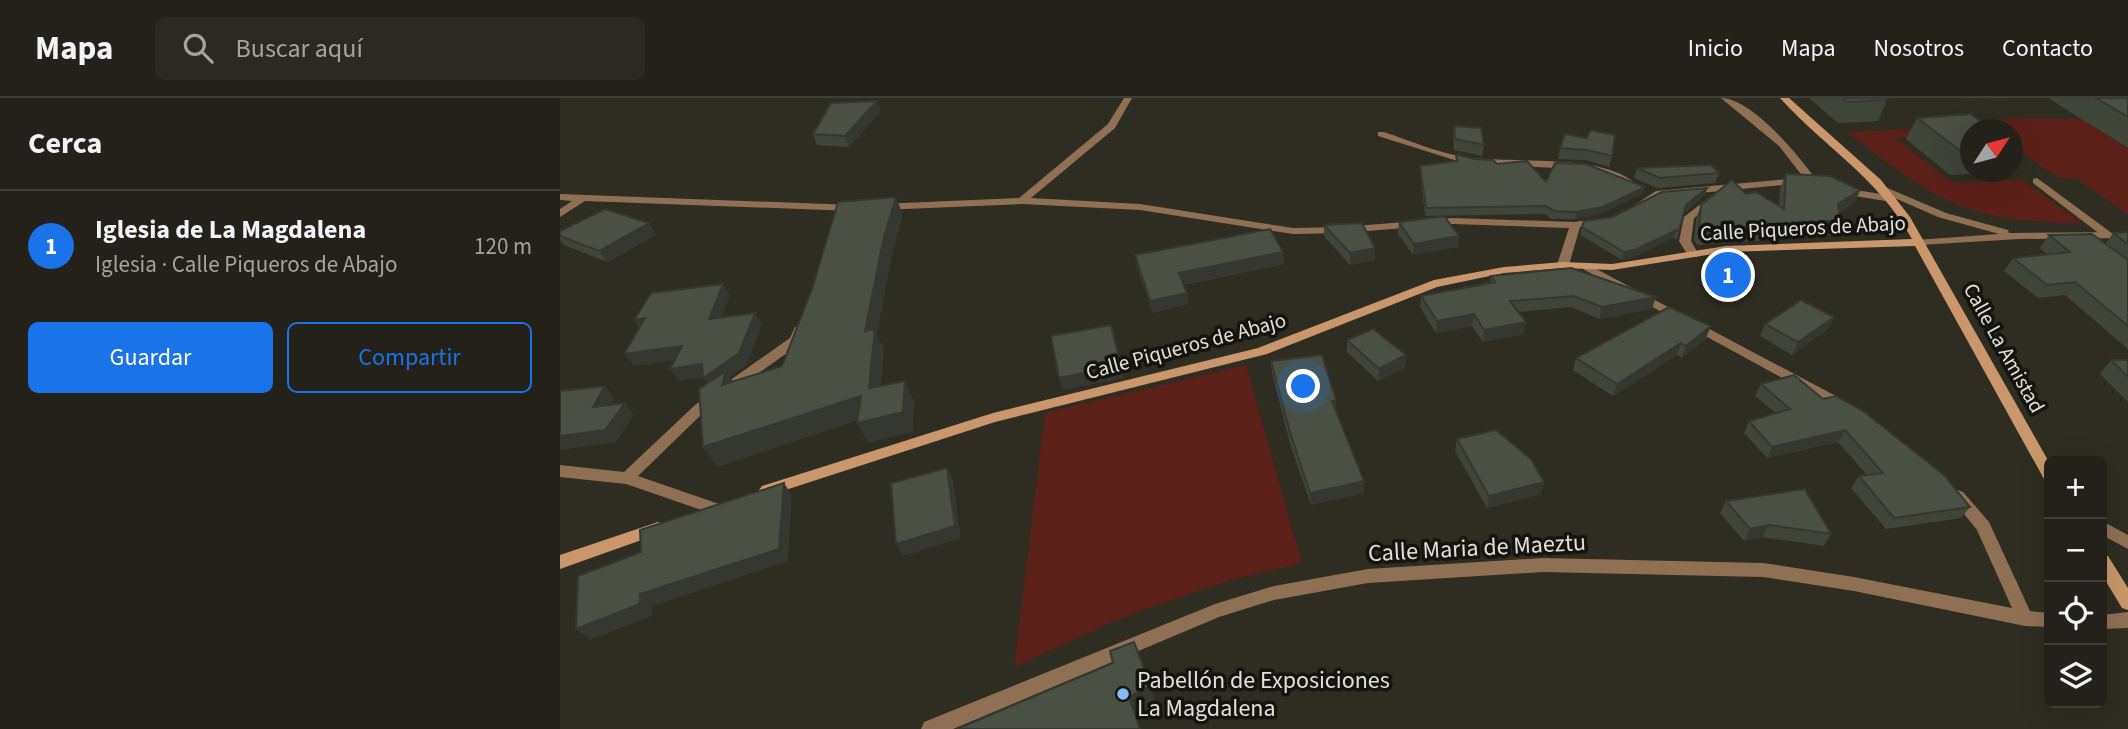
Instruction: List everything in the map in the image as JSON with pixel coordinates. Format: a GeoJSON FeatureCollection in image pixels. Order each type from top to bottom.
{"type":"FeatureCollection","features":[{"type":"Feature","properties":{"kind":"street"},"geometry":{"type":"LineString","coordinates":[[1022,201],[1112,126],[1128,98]]}},
{"type":"Feature","properties":{"kind":"street"},"geometry":{"type":"LineString","coordinates":[[1725,98],[1774,133],[1820,183]]}},
{"type":"Feature","properties":{"kind":"street","name":"Calle La Amistad"},"geometry":{"type":"LineString","coordinates":[[1784,98],[1892,199],[1920,242],[2044,466]]}},
{"type":"Feature","properties":{"kind":"street"},"geometry":{"type":"LineString","coordinates":[[1381,134],[1473,161],[1585,166],[1607,172],[1656,194]]}},
{"type":"Feature","properties":{"kind":"street"},"geometry":{"type":"LineString","coordinates":[[2036,181],[2109,236]]}},
{"type":"Feature","properties":{"kind":"street"},"geometry":{"type":"LineString","coordinates":[[560,197],[838,216],[1022,201],[1140,208],[1293,231],[1343,230],[1453,220],[1575,225],[1619,214],[1656,194],[1820,183],[1855,195],[1892,199]]}},
{"type":"Feature","properties":{"kind":"street"},"geometry":{"type":"LineString","coordinates":[[1882,188],[1942,215],[2019,236]]}},
{"type":"Feature","properties":{"kind":"street"},"geometry":{"type":"LineString","coordinates":[[1693,255],[1685,241],[1689,217],[1722,190]]}},
{"type":"Feature","properties":{"kind":"street"},"geometry":{"type":"LineString","coordinates":[[560,214],[582,198]]}},
{"type":"Feature","properties":{"kind":"street"},"geometry":{"type":"LineString","coordinates":[[1563,265],[1575,225]]}},
{"type":"Feature","properties":{"kind":"street"},"geometry":{"type":"LineString","coordinates":[[1920,242],[2019,236],[2128,235]]}},
{"type":"Feature","properties":{"kind":"street"},"geometry":{"type":"LineString","coordinates":[[2082,237],[2099,251]]}},
{"type":"Feature","properties":{"kind":"street","name":"Calle Piqueros de Abajo"},"geometry":{"type":"LineString","coordinates":[[753,495],[993,418],[1262,351],[1434,284],[1504,270],[1563,265],[1612,267],[1726,249],[1920,242]]}},
{"type":"Feature","properties":{"kind":"street"},"geometry":{"type":"LineString","coordinates":[[1587,267],[1782,370],[1853,411]]}},
{"type":"Feature","properties":{"kind":"street"},"geometry":{"type":"LineString","coordinates":[[627,478],[700,408],[796,340],[805,314]]}},
{"type":"Feature","properties":{"kind":"street"},"geometry":{"type":"LineString","coordinates":[[560,471],[627,478],[720,506],[560,562]]}},
{"type":"Feature","properties":{"kind":"street"},"geometry":{"type":"LineString","coordinates":[[1945,480],[1983,526],[2025,618]]}},
{"type":"Feature","properties":{"kind":"street"},"geometry":{"type":"LineString","coordinates":[[2107,530],[2128,543]]}},
{"type":"Feature","properties":{"kind":"street","name":"Calle Maria de Maeztu"},"geometry":{"type":"LineString","coordinates":[[930,729],[1215,611],[1275,593],[1368,576],[1543,565],[1763,570],[1854,584],[2044,620]]}},
{"type":"Feature","properties":{"kind":"street"},"geometry":{"type":"LineString","coordinates":[[2107,569],[2128,603]]}},
{"type":"Feature","properties":{"kind":"street"},"geometry":{"type":"LineString","coordinates":[[2107,622],[2128,620]]}},
{"type":"Feature","properties":{"kind":"shaded area"},"geometry":{"type":"Polygon","coordinates":[[[2008,118],[2090,119],[2091,125],[2128,149],[2128,215],[2076,178],[2058,178],[2023,153],[2023,119],[2005,119],[2008,118]]]}},
{"type":"Feature","properties":{"kind":"shaded area"},"geometry":{"type":"Polygon","coordinates":[[[1960,127],[1960,135],[1895,138],[1953,183],[2023,180],[2082,223],[2009,218],[1954,203],[1905,175],[1847,132],[1960,127]]]}},
{"type":"Feature","properties":{"kind":"shaded area"},"geometry":{"type":"Polygon","coordinates":[[[1246,365],[1302,563],[1227,581],[1123,617],[1014,667],[1045,413],[1246,365]]]}},
{"type":"Feature","properties":{"kind":"building"},"geometry":{"type":"Polygon","coordinates":[[[1843,98],[1885,98],[1887,100],[1847,102],[1843,98]]]}},
{"type":"Feature","properties":{"kind":"building"},"geometry":{"type":"Polygon","coordinates":[[[2096,98],[2128,98],[2128,117],[2096,98]]]}},
{"type":"Feature","properties":{"kind":"building"},"geometry":{"type":"Polygon","coordinates":[[[877,101],[845,136],[813,134],[831,103],[877,101]]]}},
{"type":"Feature","properties":{"kind":"building"},"geometry":{"type":"Polygon","coordinates":[[[1971,114],[1978,119],[1960,119],[1960,150],[1917,118],[1971,114]]]}},
{"type":"Feature","properties":{"kind":"building"},"geometry":{"type":"Polygon","coordinates":[[[1454,126],[1481,128],[1484,145],[1455,139],[1454,126]]]}},
{"type":"Feature","properties":{"kind":"building"},"geometry":{"type":"Polygon","coordinates":[[[1590,130],[1615,135],[1612,156],[1587,150],[1560,148],[1565,134],[1587,138],[1590,130]]]}},
{"type":"Feature","properties":{"kind":"building"},"geometry":{"type":"Polygon","coordinates":[[[1456,154],[1493,160],[1497,164],[1527,161],[1546,182],[1555,163],[1586,164],[1645,187],[1603,207],[1576,212],[1554,211],[1546,206],[1426,208],[1420,166],[1457,161],[1456,154]]]}},
{"type":"Feature","properties":{"kind":"building"},"geometry":{"type":"Polygon","coordinates":[[[1711,165],[1719,173],[1660,178],[1637,168],[1711,165]]]}},
{"type":"Feature","properties":{"kind":"building"},"geometry":{"type":"Polygon","coordinates":[[[1786,174],[1830,176],[1860,190],[1838,204],[1840,220],[1702,230],[1699,226],[1701,205],[1732,180],[1746,194],[1756,192],[1784,209],[1786,174]]]}},
{"type":"Feature","properties":{"kind":"building"},"geometry":{"type":"Polygon","coordinates":[[[1707,188],[1686,205],[1679,231],[1676,230],[1635,250],[1624,252],[1582,227],[1584,221],[1612,217],[1662,192],[1707,188]]]}},
{"type":"Feature","properties":{"kind":"building"},"geometry":{"type":"Polygon","coordinates":[[[896,197],[884,237],[865,331],[875,329],[869,388],[905,381],[903,412],[857,423],[861,396],[703,447],[699,389],[726,371],[722,385],[782,366],[812,289],[838,202],[896,197]]]}},
{"type":"Feature","properties":{"kind":"building"},"geometry":{"type":"Polygon","coordinates":[[[605,209],[649,223],[599,251],[560,236],[560,231],[605,209]]]}},
{"type":"Feature","properties":{"kind":"building"},"geometry":{"type":"Polygon","coordinates":[[[1444,216],[1459,236],[1414,244],[1399,222],[1444,216]]]}},
{"type":"Feature","properties":{"kind":"building"},"geometry":{"type":"Polygon","coordinates":[[[1362,223],[1375,248],[1350,253],[1324,225],[1362,223]]]}},
{"type":"Feature","properties":{"kind":"building"},"geometry":{"type":"Polygon","coordinates":[[[1270,229],[1283,252],[1179,273],[1187,293],[1150,301],[1135,255],[1270,229]]]}},
{"type":"Feature","properties":{"kind":"building"},"geometry":{"type":"Polygon","coordinates":[[[2128,232],[2128,244],[2113,233],[2128,232]]]}},
{"type":"Feature","properties":{"kind":"building"},"geometry":{"type":"Polygon","coordinates":[[[2092,234],[2128,260],[2128,326],[2075,282],[2047,285],[2013,258],[2070,252],[2049,235],[2092,234]]]}},
{"type":"Feature","properties":{"kind":"building"},"geometry":{"type":"Polygon","coordinates":[[[1571,268],[1656,297],[1602,307],[1574,296],[1510,301],[1526,322],[1484,330],[1474,314],[1437,321],[1421,296],[1495,282],[1491,276],[1571,268]]]}},
{"type":"Feature","properties":{"kind":"building"},"geometry":{"type":"Polygon","coordinates":[[[723,284],[709,319],[755,313],[739,353],[703,378],[702,364],[670,369],[682,346],[624,354],[645,318],[634,320],[651,293],[723,284]]]}},
{"type":"Feature","properties":{"kind":"building"},"geometry":{"type":"Polygon","coordinates":[[[1801,300],[1834,317],[1798,342],[1765,324],[1801,300]]]}},
{"type":"Feature","properties":{"kind":"building"},"geometry":{"type":"Polygon","coordinates":[[[1669,307],[1711,326],[1686,346],[1681,343],[1617,384],[1576,358],[1669,307]]]}},
{"type":"Feature","properties":{"kind":"building"},"geometry":{"type":"Polygon","coordinates":[[[1111,325],[1121,366],[1059,378],[1051,336],[1111,325]]]}},
{"type":"Feature","properties":{"kind":"building"},"geometry":{"type":"Polygon","coordinates":[[[1373,329],[1406,355],[1379,369],[1347,340],[1373,329]]]}},
{"type":"Feature","properties":{"kind":"building"},"geometry":{"type":"Polygon","coordinates":[[[1322,355],[1336,400],[1332,401],[1364,481],[1310,493],[1271,361],[1322,355]]]}},
{"type":"Feature","properties":{"kind":"building"},"geometry":{"type":"Polygon","coordinates":[[[2111,360],[2128,360],[2128,377],[2111,360]]]}},
{"type":"Feature","properties":{"kind":"building"},"geometry":{"type":"Polygon","coordinates":[[[1794,375],[1823,399],[1836,396],[1863,411],[1944,475],[1970,507],[1894,518],[1859,476],[1883,473],[1845,430],[1772,447],[1749,421],[1790,409],[1761,384],[1794,375]]]}},
{"type":"Feature","properties":{"kind":"building"},"geometry":{"type":"Polygon","coordinates":[[[605,386],[593,407],[625,403],[605,430],[560,436],[560,391],[605,386]]]}},
{"type":"Feature","properties":{"kind":"building"},"geometry":{"type":"Polygon","coordinates":[[[1496,430],[1531,459],[1544,482],[1489,496],[1457,439],[1496,430]]]}},
{"type":"Feature","properties":{"kind":"building"},"geometry":{"type":"Polygon","coordinates":[[[947,468],[955,526],[896,544],[891,483],[947,468]]]}},
{"type":"Feature","properties":{"kind":"building"},"geometry":{"type":"Polygon","coordinates":[[[784,483],[779,549],[640,594],[640,604],[576,629],[578,576],[641,552],[640,530],[784,483]]]}},
{"type":"Feature","properties":{"kind":"building"},"geometry":{"type":"Polygon","coordinates":[[[1805,489],[1831,534],[1769,525],[1750,529],[1726,501],[1805,489]]]}},
{"type":"Feature","properties":{"kind":"building"},"geometry":{"type":"Polygon","coordinates":[[[1134,642],[1151,686],[1129,697],[1140,729],[957,729],[1113,663],[1110,651],[1134,642]]]}},
{"type":"Feature","properties":{"kind":"place","name":"Iglesia de La Magdalena"},"geometry":{"type":"Point","coordinates":[1728,275]}},
{"type":"Feature","properties":{"kind":"place","name":"Pabellón de Exposiciones La Magdalena"},"geometry":{"type":"Point","coordinates":[1123,694]}}]}
